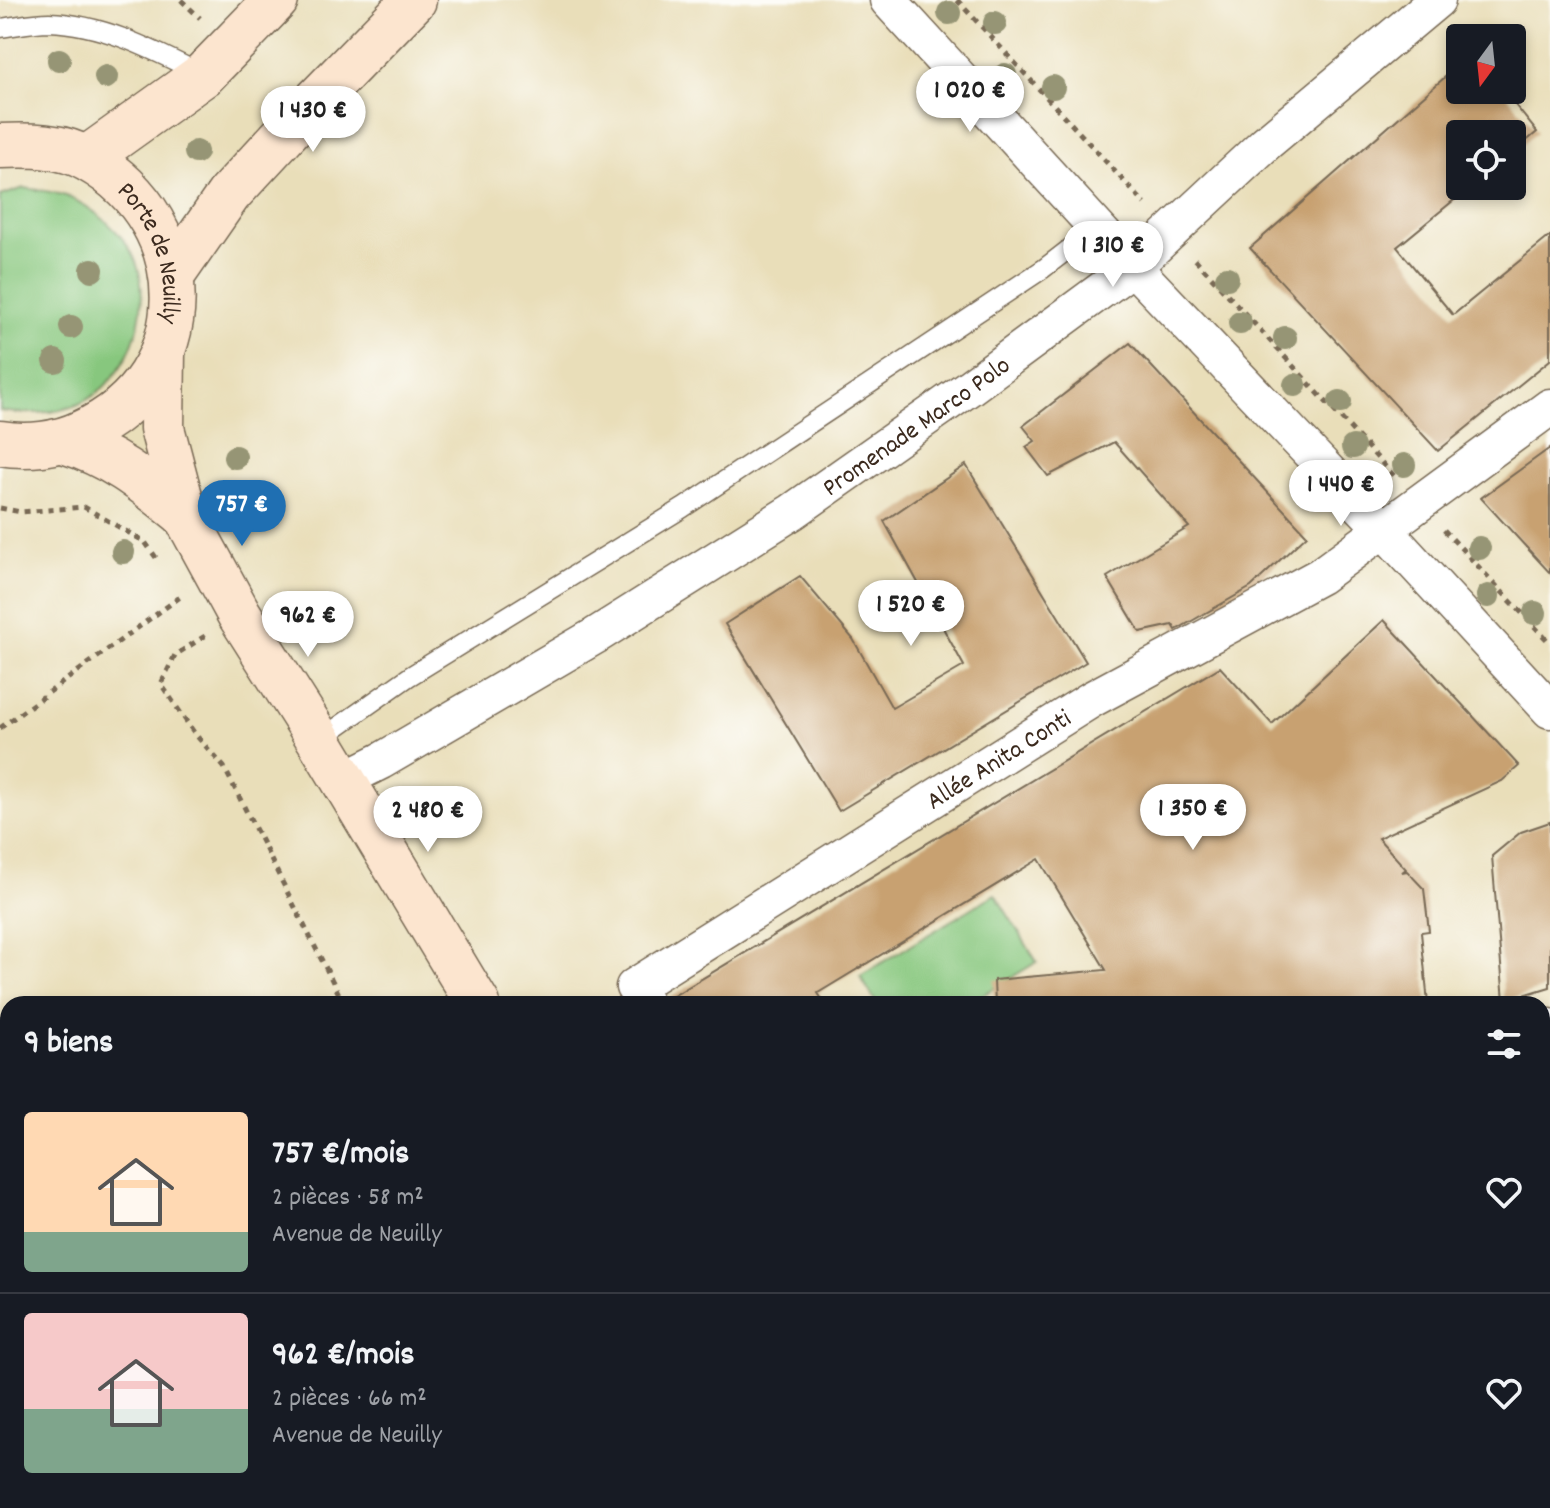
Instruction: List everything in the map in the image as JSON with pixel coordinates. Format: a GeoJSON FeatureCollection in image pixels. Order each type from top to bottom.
{"type":"FeatureCollection","features":[{"type":"Feature","properties":{"kind":"main road"},"geometry":{"type":"LineString","coordinates":[[87,158],[203,75],[276,0]]}},
{"type":"Feature","properties":{"kind":"main road"},"geometry":{"type":"LineString","coordinates":[[172,276],[229,194],[414,0]]}},
{"type":"Feature","properties":{"kind":"main road","name":"Porte de Neuilly"},"geometry":{"type":"LineString","coordinates":[[0,146],[41,145],[87,158],[128,187],[158,228],[172,276],[172,314],[163,350],[140,390],[106,422],[64,441],[16,446],[0,443]]}},
{"type":"Feature","properties":{"kind":"main road"},"geometry":{"type":"LineString","coordinates":[[163,350],[162,428],[185,515],[222,625],[319,740],[473,996]]}},
{"type":"Feature","properties":{"kind":"main road"},"geometry":{"type":"LineString","coordinates":[[64,441],[128,469],[185,515]]}},
{"type":"Feature","properties":{"kind":"street"},"geometry":{"type":"LineString","coordinates":[[888,0],[1096,228],[1384,530],[1550,710]]}},
{"type":"Feature","properties":{"kind":"street","name":"Promenade Marco Polo"},"geometry":{"type":"LineString","coordinates":[[343,780],[595,636],[792,512],[970,387],[1133,267],[1266,143],[1437,0]]}},
{"type":"Feature","properties":{"kind":"street"},"geometry":{"type":"LineString","coordinates":[[1384,530],[1550,407]]}},
{"type":"Feature","properties":{"kind":"street","name":"Allée Anita Conti"},"geometry":{"type":"LineString","coordinates":[[640,996],[634,987],[1092,699],[1320,576],[1384,530]]}},
{"type":"Feature","properties":{"kind":"lane"},"geometry":{"type":"LineString","coordinates":[[0,28],[47,22],[79,25],[137,42],[203,75]]}},
{"type":"Feature","properties":{"kind":"lane"},"geometry":{"type":"LineString","coordinates":[[319,740],[410,676],[683,508],[1043,269],[1096,228]]}},
{"type":"Feature","properties":{"kind":"path"},"geometry":{"type":"LineString","coordinates":[[957,0],[1550,643]]}},
{"type":"Feature","properties":{"kind":"path"},"geometry":{"type":"LineString","coordinates":[[0,508],[21,512],[84,507],[145,542],[160,564]]}},
{"type":"Feature","properties":{"kind":"path"},"geometry":{"type":"LineString","coordinates":[[174,585],[189,609]]}},
{"type":"Feature","properties":{"kind":"path"},"geometry":{"type":"LineString","coordinates":[[0,728],[181,596]]}},
{"type":"Feature","properties":{"kind":"path"},"geometry":{"type":"LineString","coordinates":[[197,623],[222,625]]}},
{"type":"Feature","properties":{"kind":"path"},"geometry":{"type":"LineString","coordinates":[[222,625],[175,655],[161,684],[195,734],[224,767],[340,996]]}},
{"type":"Feature","properties":{"kind":"green space"},"geometry":{"type":"Polygon","coordinates":[[[24,188],[66,196],[97,214],[125,241],[136,262],[141,281],[142,302],[133,343],[111,379],[96,394],[79,404],[40,413],[0,411],[0,196],[24,188]]]}},
{"type":"Feature","properties":{"kind":"green space"},"geometry":{"type":"Polygon","coordinates":[[[995,894],[1037,962],[981,996],[872,996],[860,976],[995,894]]]}},
{"type":"Feature","properties":{"kind":"building"},"geometry":{"type":"Polygon","coordinates":[[[1446,76],[1446,104],[1514,104],[1537,132],[1526,141],[1526,120],[1446,120],[1446,200],[1454,200],[1397,247],[1453,315],[1550,236],[1550,360],[1438,451],[1250,248],[1446,76]]]}},
{"type":"Feature","properties":{"kind":"building"},"geometry":{"type":"Polygon","coordinates":[[[1130,343],[1307,535],[1251,587],[1176,630],[1173,625],[1140,632],[1107,577],[1189,527],[1114,442],[1048,476],[1026,447],[1035,441],[1023,426],[1130,343]]]}},
{"type":"Feature","properties":{"kind":"building"},"geometry":{"type":"Polygon","coordinates":[[[1550,448],[1550,573],[1481,498],[1550,448]]]}},
{"type":"Feature","properties":{"kind":"building"},"geometry":{"type":"Polygon","coordinates":[[[966,465],[1086,662],[839,811],[725,624],[800,576],[853,639],[892,708],[964,666],[884,521],[966,465]]]}},
{"type":"Feature","properties":{"kind":"building"},"geometry":{"type":"Polygon","coordinates":[[[1384,620],[1519,766],[1502,781],[1378,838],[1406,869],[1402,872],[1407,871],[1424,889],[1429,931],[1421,932],[1427,996],[995,996],[994,980],[1106,970],[1039,859],[818,993],[820,996],[673,996],[1220,667],[1272,724],[1384,620]]]}},
{"type":"Feature","properties":{"kind":"building"},"geometry":{"type":"Polygon","coordinates":[[[1550,822],[1550,987],[1520,996],[1504,996],[1492,856],[1521,832],[1550,822]]]}}]}
